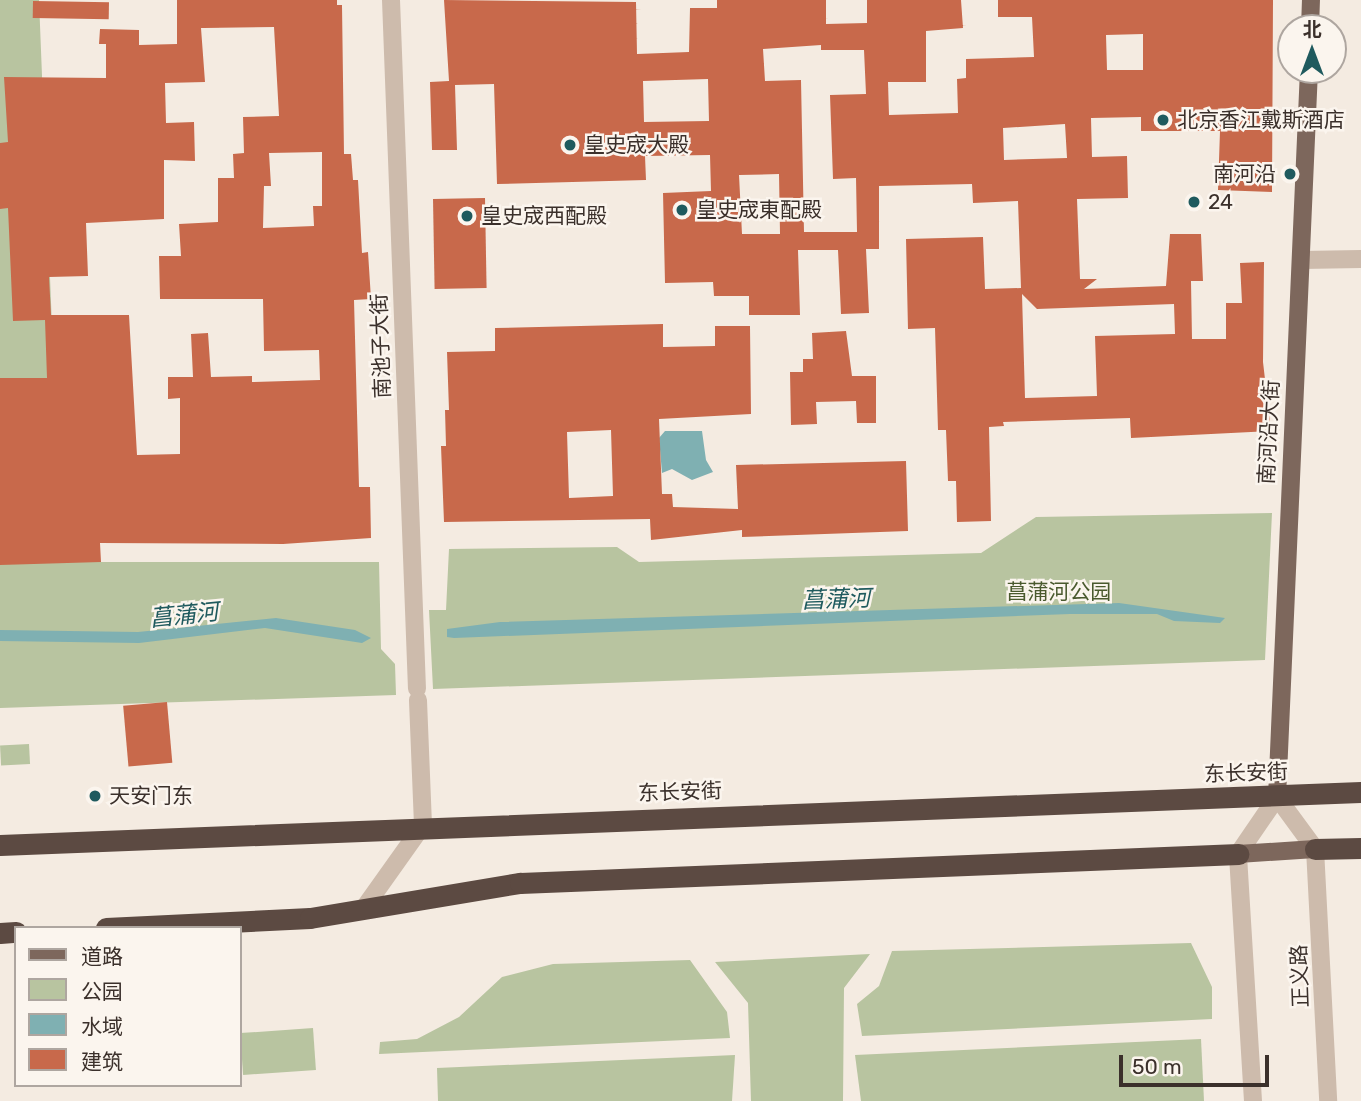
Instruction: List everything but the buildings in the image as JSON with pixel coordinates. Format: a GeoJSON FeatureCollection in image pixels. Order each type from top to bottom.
{"type":"FeatureCollection","features":[{"type":"Feature","properties":{"kind":"highway","name":"东长安街"},"geometry":{"type":"LineString","coordinates":[[0,845],[423,825],[1361,792]]}},
{"type":"Feature","properties":{"kind":"highway"},"geometry":{"type":"LineString","coordinates":[[1315,849],[1361,848]]}},
{"type":"Feature","properties":{"kind":"highway"},"geometry":{"type":"LineString","coordinates":[[147,926],[310,918],[520,883],[1238,854]]}},
{"type":"Feature","properties":{"kind":"main road","name":"南河沿大街"},"geometry":{"type":"LineString","coordinates":[[1277,797],[1283,579],[1302,260],[1308,84]]}},
{"type":"Feature","properties":{"kind":"main road"},"geometry":{"type":"LineString","coordinates":[[1238,854],[1315,849]]}},
{"type":"Feature","properties":{"kind":"street","name":"南池子大街"},"geometry":{"type":"LineString","coordinates":[[391,0],[423,825]]}},
{"type":"Feature","properties":{"kind":"street"},"geometry":{"type":"LineString","coordinates":[[1302,260],[1361,259]]}},
{"type":"Feature","properties":{"kind":"street"},"geometry":{"type":"LineString","coordinates":[[1253,1101],[1238,854],[1277,797],[1315,849]]}},
{"type":"Feature","properties":{"kind":"street"},"geometry":{"type":"LineString","coordinates":[[364,908],[423,825]]}},
{"type":"Feature","properties":{"kind":"street","name":"正义路"},"geometry":{"type":"LineString","coordinates":[[1315,849],[1328,1101]]}},
{"type":"Feature","properties":{"kind":"green space"},"geometry":{"type":"Polygon","coordinates":[[[0,0],[39,0],[61,554],[101,562],[379,562],[381,649],[395,664],[396,695],[0,708],[0,0]]]}},
{"type":"Feature","properties":{"kind":"green space","name":"菖蒲河公园"},"geometry":{"type":"Polygon","coordinates":[[[1272,513],[1265,660],[433,689],[429,610],[446,610],[449,549],[617,547],[639,562],[981,553],[1036,517],[1272,513]]]}},
{"type":"Feature","properties":{"kind":"green space"},"geometry":{"type":"Polygon","coordinates":[[[29,744],[30,764],[1,765],[0,746],[29,744]]]}},
{"type":"Feature","properties":{"kind":"green space"},"geometry":{"type":"Polygon","coordinates":[[[1191,943],[1212,987],[1212,1019],[862,1036],[857,1004],[879,986],[892,951],[1191,943]]]}},
{"type":"Feature","properties":{"kind":"green space"},"geometry":{"type":"Polygon","coordinates":[[[870,954],[844,988],[843,1101],[751,1101],[748,1003],[715,962],[870,954]]]}},
{"type":"Feature","properties":{"kind":"green space"},"geometry":{"type":"Polygon","coordinates":[[[690,960],[727,1012],[730,1038],[379,1054],[380,1042],[417,1039],[459,1017],[502,977],[553,964],[690,960]]]}},
{"type":"Feature","properties":{"kind":"green space"},"geometry":{"type":"Polygon","coordinates":[[[313,1028],[316,1070],[243,1075],[242,1033],[313,1028]]]}},
{"type":"Feature","properties":{"kind":"green space"},"geometry":{"type":"Polygon","coordinates":[[[1201,1039],[1204,1101],[861,1101],[855,1055],[1201,1039]]]}},
{"type":"Feature","properties":{"kind":"green space"},"geometry":{"type":"Polygon","coordinates":[[[735,1055],[732,1101],[438,1101],[437,1068],[735,1055]]]}},
{"type":"Feature","properties":{"kind":"water"},"geometry":{"type":"Polygon","coordinates":[[[665,431],[702,431],[706,460],[713,472],[692,480],[672,469],[662,473],[659,438],[665,431]]]}},
{"type":"Feature","properties":{"kind":"water"},"geometry":{"type":"Polygon","coordinates":[[[1119,603],[1225,618],[1220,623],[1174,621],[1157,614],[1070,614],[447,637],[447,629],[500,622],[1119,603]]]}},
{"type":"Feature","properties":{"kind":"water"},"geometry":{"type":"Polygon","coordinates":[[[276,618],[355,630],[371,638],[362,643],[265,628],[139,643],[0,641],[0,630],[138,632],[276,618]]]}},
{"type":"Feature","properties":{"kind":"place","name":"北京香江戴斯酒店"},"geometry":{"type":"Point","coordinates":[1163,120]}},
{"type":"Feature","properties":{"kind":"place","name":"皇史宬大殿"},"geometry":{"type":"Point","coordinates":[570,145]}},
{"type":"Feature","properties":{"kind":"place","name":"南河沿"},"geometry":{"type":"Point","coordinates":[1290,174]}},
{"type":"Feature","properties":{"kind":"place","name":"24"},"geometry":{"type":"Point","coordinates":[1194,202]}},
{"type":"Feature","properties":{"kind":"place","name":"皇史宬東配殿"},"geometry":{"type":"Point","coordinates":[682,210]}},
{"type":"Feature","properties":{"kind":"place","name":"皇史宬西配殿"},"geometry":{"type":"Point","coordinates":[467,216]}},
{"type":"Feature","properties":{"kind":"place","name":"天安门东"},"geometry":{"type":"Point","coordinates":[95,796]}},
{"type":"Feature","properties":{"kind":"water label","name":"菖蒲河"},"geometry":{"type":"Point","coordinates":[836,599]}},
{"type":"Feature","properties":{"kind":"water label","name":"菖蒲河"},"geometry":{"type":"Point","coordinates":[184,615]}}]}
